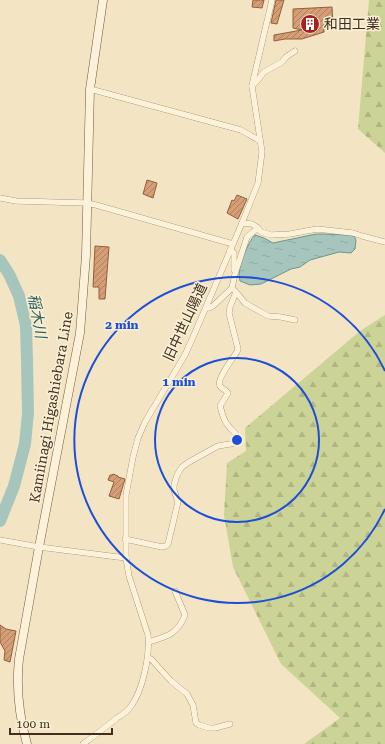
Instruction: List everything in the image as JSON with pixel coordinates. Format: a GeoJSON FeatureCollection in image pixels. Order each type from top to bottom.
{"type":"FeatureCollection","features":[{"type":"Feature","properties":{"kind":"main road","name":"Kamiinagi Higashiebara Line"},"geometry":{"type":"LineString","coordinates":[[27,744],[23,730],[18,697],[17,677],[39,547],[80,333],[86,255],[86,203],[90,89],[103,0]]}},
{"type":"Feature","properties":{"kind":"street","name":"旧中世山陽道"},"geometry":{"type":"LineString","coordinates":[[83,744],[126,712],[131,706],[140,688],[148,658],[148,635],[129,576],[126,558],[126,495],[133,457],[138,438],[145,422],[185,355],[207,308],[258,183],[262,152],[252,86],[272,0]]}},
{"type":"Feature","properties":{"kind":"street"},"geometry":{"type":"LineString","coordinates":[[252,86],[264,72],[282,62],[286,57],[295,51]]}},
{"type":"Feature","properties":{"kind":"street"},"geometry":{"type":"LineString","coordinates":[[90,89],[242,130],[260,141]]}},
{"type":"Feature","properties":{"kind":"street"},"geometry":{"type":"LineString","coordinates":[[0,198],[16,201],[86,203],[232,247],[234,253],[235,274],[230,313],[238,349],[219,383],[220,386],[228,393],[220,406],[222,415],[226,424],[238,436],[239,440],[236,443],[218,446],[182,467],[174,485],[178,502],[168,544],[166,546],[162,547],[126,539]]}},
{"type":"Feature","properties":{"kind":"street"},"geometry":{"type":"LineString","coordinates":[[242,223],[252,224],[261,232],[271,235],[290,234],[317,229],[353,233],[385,242]]}},
{"type":"Feature","properties":{"kind":"street"},"geometry":{"type":"LineString","coordinates":[[235,274],[247,237],[258,228]]}},
{"type":"Feature","properties":{"kind":"street"},"geometry":{"type":"LineString","coordinates":[[207,308],[213,306],[234,290]]}},
{"type":"Feature","properties":{"kind":"street"},"geometry":{"type":"LineString","coordinates":[[234,290],[245,302],[268,316],[295,320]]}},
{"type":"Feature","properties":{"kind":"street"},"geometry":{"type":"LineString","coordinates":[[0,540],[39,547],[126,558]]}},
{"type":"Feature","properties":{"kind":"street"},"geometry":{"type":"LineString","coordinates":[[149,642],[171,635],[182,623],[185,615],[175,591]]}},
{"type":"Feature","properties":{"kind":"street"},"geometry":{"type":"LineString","coordinates":[[148,658],[151,659],[171,681],[187,694],[193,705],[196,722],[199,725],[215,728],[230,724]]}},
{"type":"Feature","properties":{"kind":"green space"},"geometry":{"type":"Polygon","coordinates":[[[369,0],[385,0],[385,153],[358,129],[369,0]]]}},
{"type":"Feature","properties":{"kind":"green space"},"geometry":{"type":"Polygon","coordinates":[[[385,315],[385,744],[304,744],[340,718],[281,664],[233,567],[224,515],[227,463],[246,451],[245,428],[360,331],[385,315]]]}},
{"type":"Feature","properties":{"kind":"water"},"geometry":{"type":"Polygon","coordinates":[[[316,234],[339,234],[354,236],[356,240],[355,249],[351,253],[339,252],[310,260],[300,267],[291,269],[261,284],[250,285],[240,281],[239,271],[242,260],[252,238],[255,235],[273,243],[316,234]]]}},
{"type":"Feature","properties":{"kind":"building"},"geometry":{"type":"Polygon","coordinates":[[[253,0],[264,0],[262,8],[252,7],[253,0]]]}},
{"type":"Feature","properties":{"kind":"building"},"geometry":{"type":"Polygon","coordinates":[[[276,0],[284,0],[277,24],[271,23],[276,0]]]}},
{"type":"Feature","properties":{"kind":"building","name":"和田工業"},"geometry":{"type":"Polygon","coordinates":[[[332,7],[333,24],[324,25],[324,32],[302,39],[285,39],[274,41],[274,35],[302,30],[293,28],[293,9],[332,7]]]}},
{"type":"Feature","properties":{"kind":"building"},"geometry":{"type":"Polygon","coordinates":[[[147,180],[157,183],[153,198],[143,194],[147,180]]]}},
{"type":"Feature","properties":{"kind":"building"},"geometry":{"type":"Polygon","coordinates":[[[237,195],[247,199],[238,219],[227,213],[232,200],[234,201],[237,195]]]}},
{"type":"Feature","properties":{"kind":"building"},"geometry":{"type":"Polygon","coordinates":[[[95,246],[109,247],[105,299],[99,299],[99,287],[93,287],[95,246]]]}},
{"type":"Feature","properties":{"kind":"building"},"geometry":{"type":"Polygon","coordinates":[[[113,474],[125,479],[119,499],[109,496],[114,482],[108,480],[110,475],[113,474]]]}},
{"type":"Feature","properties":{"kind":"building"},"geometry":{"type":"Polygon","coordinates":[[[0,625],[6,629],[16,631],[10,662],[4,660],[5,651],[0,642],[0,625]]]}},
{"type":"Feature","properties":{"kind":"waterway","name":"稲木川"},"geometry":{"type":"LineString","coordinates":[[0,260],[9,274],[19,296],[26,326],[28,413],[25,444],[14,486],[0,521]]}},
{"type":"Feature","properties":{"kind":"place","name":"和田工業"},"geometry":{"type":"Point","coordinates":[310,24]}}]}
